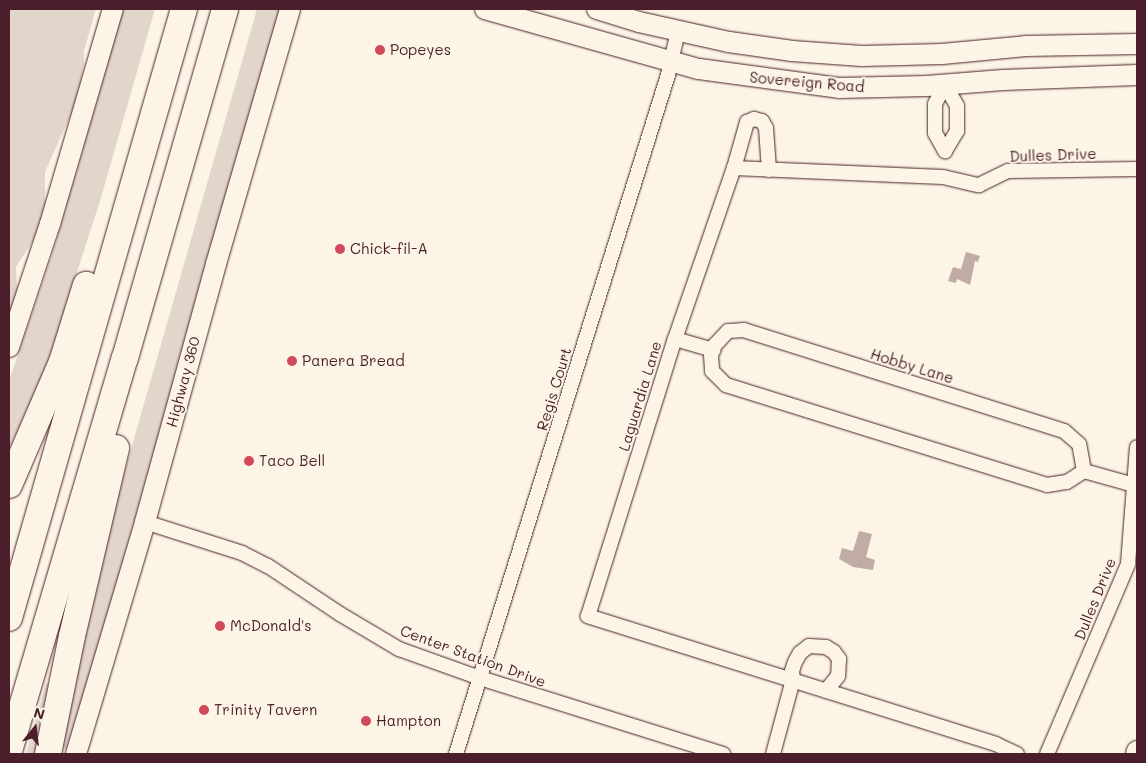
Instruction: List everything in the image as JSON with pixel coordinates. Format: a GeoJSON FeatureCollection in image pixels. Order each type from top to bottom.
{"type":"FeatureCollection","features":[{"type":"Feature","properties":{"kind":"highway"},"geometry":{"type":"LineString","coordinates":[[9,618],[184,9]]}},
{"type":"Feature","properties":{"kind":"highway"},"geometry":{"type":"LineString","coordinates":[[9,750],[125,358],[225,9]]}},
{"type":"Feature","properties":{"kind":"highway"},"geometry":{"type":"LineString","coordinates":[[9,485],[62,362],[108,212],[130,195]]}},
{"type":"Feature","properties":{"kind":"highway"},"geometry":{"type":"LineString","coordinates":[[48,754],[104,494],[133,380],[125,358]]}},
{"type":"Feature","properties":{"kind":"street"},"geometry":{"type":"LineString","coordinates":[[9,347],[50,224],[113,9]]}},
{"type":"Feature","properties":{"kind":"street","name":"Highway 360"},"geometry":{"type":"LineString","coordinates":[[76,754],[145,522],[216,264],[290,9]]}},
{"type":"Feature","properties":{"kind":"street","name":"Sovereign Road"},"geometry":{"type":"LineString","coordinates":[[485,9],[672,62],[748,78],[840,88],[945,85],[1094,76],[1137,76]]}},
{"type":"Feature","properties":{"kind":"street","name":"Sovereign Road"},"geometry":{"type":"LineString","coordinates":[[597,9],[678,32],[730,42],[792,51],[862,56],[942,54],[1026,46],[1137,44]]}},
{"type":"Feature","properties":{"kind":"street","name":"Regis Court"},"geometry":{"type":"LineString","coordinates":[[456,754],[672,62],[678,32]]}},
{"type":"Feature","properties":{"kind":"street"},"geometry":{"type":"LineString","coordinates":[[942,54],[945,85]]}},
{"type":"Feature","properties":{"kind":"street"},"geometry":{"type":"LineString","coordinates":[[1094,76],[1137,82]]}},
{"type":"Feature","properties":{"kind":"street","name":"Laguardia Lane"},"geometry":{"type":"LineString","coordinates":[[769,170],[766,128],[762,121],[754,119],[747,122],[734,168],[675,339],[588,616],[826,691]]}},
{"type":"Feature","properties":{"kind":"street"},"geometry":{"type":"LineString","coordinates":[[734,168],[769,170]]}},
{"type":"Feature","properties":{"kind":"street","name":"Dulles Drive"},"geometry":{"type":"LineString","coordinates":[[769,170],[943,176],[979,185],[1008,171],[1137,169]]}},
{"type":"Feature","properties":{"kind":"street","name":"Hobby Lane"},"geometry":{"type":"LineString","coordinates":[[713,350],[728,331],[744,330],[1064,430],[1079,444],[1084,471]]}},
{"type":"Feature","properties":{"kind":"street"},"geometry":{"type":"LineString","coordinates":[[675,339],[713,350],[712,372],[726,384],[1047,485],[1067,482],[1084,471],[1134,484]]}},
{"type":"Feature","properties":{"kind":"street","name":"Dulles Drive"},"geometry":{"type":"LineString","coordinates":[[1046,754],[1128,564],[1137,447]]}},
{"type":"Feature","properties":{"kind":"street","name":"Center Station Drive"},"geometry":{"type":"LineString","coordinates":[[145,522],[242,553],[276,571],[340,614],[399,649],[480,678],[723,754]]}},
{"type":"Feature","properties":{"kind":"street"},"geometry":{"type":"LineString","coordinates":[[773,754],[794,680],[792,671],[800,652],[809,646],[826,648],[834,652],[839,659],[840,668],[833,684],[826,691],[996,744],[1017,754]]}},
{"type":"Feature","properties":{"kind":"shaded area"},"geometry":{"type":"Polygon","coordinates":[[[9,9],[96,9],[84,51],[84,64],[77,101],[45,172],[45,213],[34,239],[16,267],[17,295],[9,323],[9,9]]]}},
{"type":"Feature","properties":{"kind":"shaded area"},"geometry":{"type":"Polygon","coordinates":[[[123,9],[155,9],[100,201],[46,368],[9,449],[9,381],[53,252],[123,9]]]}},
{"type":"Feature","properties":{"kind":"shaded area"},"geometry":{"type":"Polygon","coordinates":[[[257,9],[281,9],[69,749],[62,747],[101,554],[257,9]]]}},
{"type":"Feature","properties":{"kind":"shaded area"},"geometry":{"type":"Polygon","coordinates":[[[966,252],[980,256],[978,262],[975,261],[970,285],[957,279],[956,283],[948,281],[953,267],[961,269],[966,252]]]}},
{"type":"Feature","properties":{"kind":"shaded area"},"geometry":{"type":"Polygon","coordinates":[[[859,531],[872,534],[866,557],[875,560],[873,570],[853,567],[839,559],[842,548],[853,551],[859,531]]]}},
{"type":"Feature","properties":{"kind":"shaded area"},"geometry":{"type":"Polygon","coordinates":[[[46,683],[53,685],[39,754],[26,754],[46,683]]]}},
{"type":"Feature","properties":{"kind":"place","name":"Popeyes"},"geometry":{"type":"Point","coordinates":[380,50]}},
{"type":"Feature","properties":{"kind":"place","name":"Chick-fil-A"},"geometry":{"type":"Point","coordinates":[340,249]}},
{"type":"Feature","properties":{"kind":"place","name":"Panera Bread"},"geometry":{"type":"Point","coordinates":[292,361]}},
{"type":"Feature","properties":{"kind":"place","name":"Taco Bell"},"geometry":{"type":"Point","coordinates":[249,461]}},
{"type":"Feature","properties":{"kind":"place","name":"McDonald's"},"geometry":{"type":"Point","coordinates":[220,626]}},
{"type":"Feature","properties":{"kind":"place","name":"Trinity Tavern"},"geometry":{"type":"Point","coordinates":[204,710]}},
{"type":"Feature","properties":{"kind":"place","name":"Hampton"},"geometry":{"type":"Point","coordinates":[366,721]}}]}
